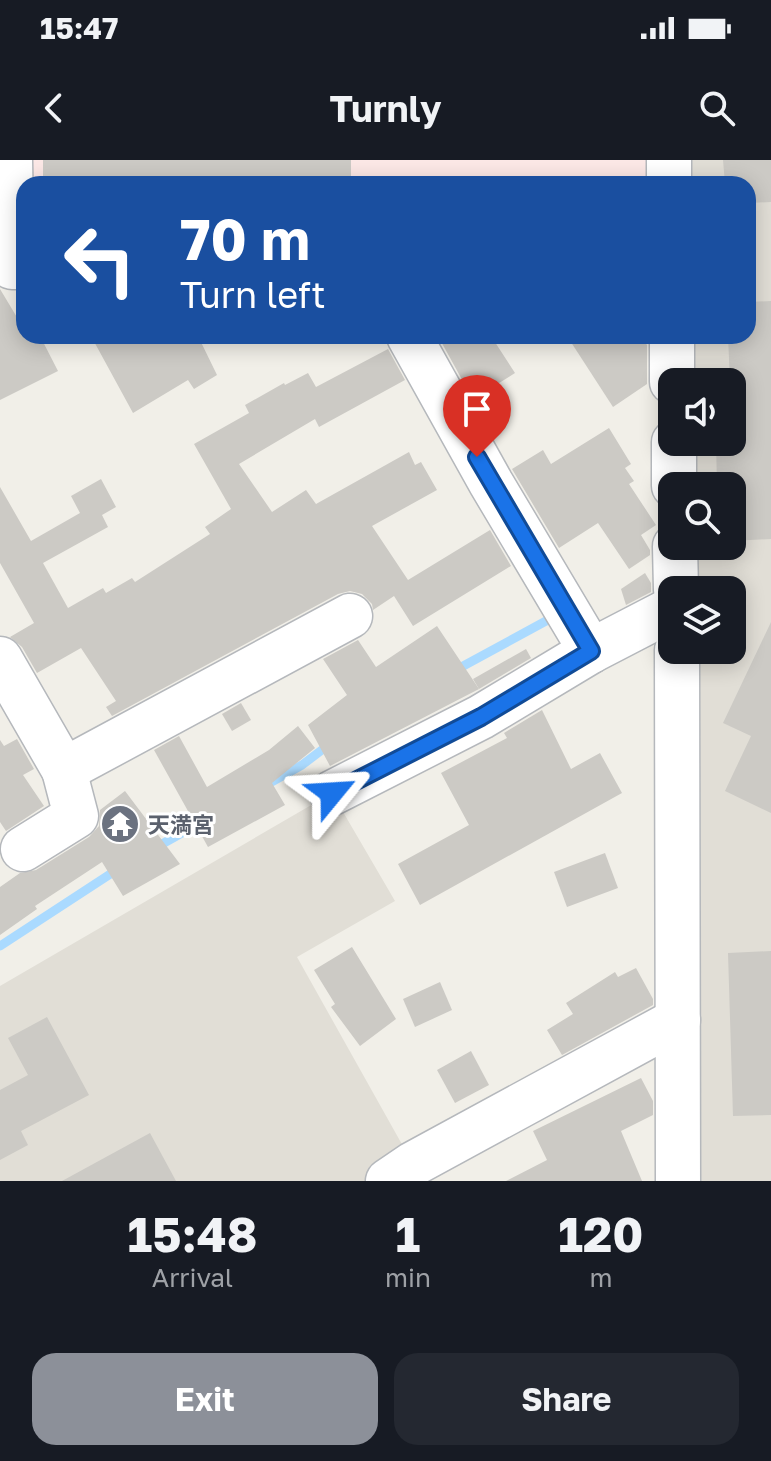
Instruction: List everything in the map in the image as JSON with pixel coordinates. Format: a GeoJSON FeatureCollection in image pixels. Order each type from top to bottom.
{"type":"FeatureCollection","features":[{"type":"Feature","properties":{"kind":"street"},"geometry":{"type":"LineString","coordinates":[[10,160],[12,267],[16,267]]}},
{"type":"Feature","properties":{"kind":"street"},"geometry":{"type":"LineString","coordinates":[[413,344],[491,483],[591,651]]}},
{"type":"Feature","properties":{"kind":"street"},"geometry":{"type":"LineString","coordinates":[[672,344],[672,368]]}},
{"type":"Feature","properties":{"kind":"street"},"geometry":{"type":"LineString","coordinates":[[64,770],[350,616]]}},
{"type":"Feature","properties":{"kind":"street"},"geometry":{"type":"LineString","coordinates":[[332,793],[481,717],[591,651],[658,616]]}},
{"type":"Feature","properties":{"kind":"street"},"geometry":{"type":"LineString","coordinates":[[0,659],[64,770],[76,816],[23,849]]}},
{"type":"Feature","properties":{"kind":"street"},"geometry":{"type":"LineString","coordinates":[[677,664],[678,1181]]}},
{"type":"Feature","properties":{"kind":"street"},"geometry":{"type":"LineString","coordinates":[[388,1181],[413,1164],[678,1020]]}},
{"type":"Feature","properties":{"kind":"shaded area"},"geometry":{"type":"Polygon","coordinates":[[[10,160],[673,160],[672,176],[19,176],[10,160]]]}},
{"type":"Feature","properties":{"kind":"shaded area"},"geometry":{"type":"Polygon","coordinates":[[[686,160],[771,160],[771,1181],[680,1181],[684,664],[746,664],[746,576],[685,576],[685,560],[746,560],[746,472],[685,472],[686,456],[746,456],[746,368],[686,368],[687,344],[756,344],[756,176],[687,176],[686,160]]]}},
{"type":"Feature","properties":{"kind":"shaded area"},"geometry":{"type":"Polygon","coordinates":[[[332,793],[395,901],[297,957],[413,1164],[388,1181],[0,1181],[0,986],[332,793]]]}},
{"type":"Feature","properties":{"kind":"building"},"geometry":{"type":"Polygon","coordinates":[[[43,160],[351,160],[351,176],[43,176],[43,160]]]}},
{"type":"Feature","properties":{"kind":"building"},"geometry":{"type":"Polygon","coordinates":[[[723,160],[771,160],[771,202],[756,203],[756,176],[724,176],[723,160]]]}},
{"type":"Feature","properties":{"kind":"building"},"geometry":{"type":"Polygon","coordinates":[[[0,289],[16,316],[16,344],[44,344],[58,371],[0,400],[0,289]]]}},
{"type":"Feature","properties":{"kind":"building"},"geometry":{"type":"Polygon","coordinates":[[[771,301],[771,539],[746,540],[746,472],[717,472],[716,456],[746,456],[746,368],[729,368],[728,344],[756,344],[756,302],[771,301]]]}},
{"type":"Feature","properties":{"kind":"building"},"geometry":{"type":"Polygon","coordinates":[[[95,344],[202,344],[217,375],[194,389],[188,380],[133,413],[95,344]]]}},
{"type":"Feature","properties":{"kind":"building"},"geometry":{"type":"Polygon","coordinates":[[[442,344],[496,344],[515,373],[491,388],[495,393],[476,405],[442,344]]]}},
{"type":"Feature","properties":{"kind":"building"},"geometry":{"type":"Polygon","coordinates":[[[572,344],[647,345],[647,384],[613,407],[572,344]]]}},
{"type":"Feature","properties":{"kind":"building"},"geometry":{"type":"Polygon","coordinates":[[[388,349],[405,380],[319,427],[315,419],[239,464],[272,512],[306,490],[316,504],[409,452],[415,465],[421,462],[437,490],[372,526],[408,580],[490,530],[511,566],[413,626],[394,596],[373,610],[372,604],[362,594],[350,591],[338,594],[112,716],[106,707],[116,701],[81,648],[37,673],[22,647],[10,637],[34,623],[0,563],[0,487],[31,541],[80,513],[71,496],[101,479],[116,507],[102,515],[108,527],[43,563],[68,608],[103,588],[106,593],[132,578],[135,582],[210,534],[205,527],[231,509],[194,444],[249,413],[245,405],[284,383],[308,373],[316,387],[388,349]]]}},
{"type":"Feature","properties":{"kind":"building"},"geometry":{"type":"Polygon","coordinates":[[[609,428],[631,464],[625,468],[634,481],[629,484],[656,525],[641,535],[650,555],[629,569],[598,523],[559,548],[512,469],[543,450],[551,464],[609,428]]]}},
{"type":"Feature","properties":{"kind":"building"},"geometry":{"type":"Polygon","coordinates":[[[645,573],[651,583],[651,592],[626,605],[621,589],[645,573]]]}},
{"type":"Feature","properties":{"kind":"building"},"geometry":{"type":"Polygon","coordinates":[[[771,622],[771,813],[725,791],[751,736],[723,723],[771,622]]]}},
{"type":"Feature","properties":{"kind":"building"},"geometry":{"type":"Polygon","coordinates":[[[437,626],[479,689],[330,766],[308,725],[347,695],[323,659],[358,640],[376,667],[437,626]]]}},
{"type":"Feature","properties":{"kind":"building"},"geometry":{"type":"Polygon","coordinates":[[[526,649],[531,658],[479,689],[473,679],[526,649]]]}},
{"type":"Feature","properties":{"kind":"building"},"geometry":{"type":"Polygon","coordinates":[[[241,703],[251,720],[232,731],[222,714],[241,703]]]}},
{"type":"Feature","properties":{"kind":"building"},"geometry":{"type":"Polygon","coordinates":[[[542,710],[571,769],[600,753],[622,793],[420,905],[398,864],[469,825],[441,773],[507,738],[504,733],[542,710]]]}},
{"type":"Feature","properties":{"kind":"building"},"geometry":{"type":"Polygon","coordinates":[[[298,726],[315,748],[272,783],[285,805],[208,847],[154,750],[179,736],[207,787],[269,750],[298,726]]]}},
{"type":"Feature","properties":{"kind":"building"},"geometry":{"type":"Polygon","coordinates":[[[17,739],[34,769],[23,775],[44,806],[6,831],[0,822],[0,740],[4,746],[17,739]]]}},
{"type":"Feature","properties":{"kind":"building"},"geometry":{"type":"Polygon","coordinates":[[[125,791],[180,864],[123,896],[102,862],[35,906],[37,909],[0,935],[0,887],[20,873],[36,870],[89,837],[99,826],[100,810],[125,791]]]}},
{"type":"Feature","properties":{"kind":"building"},"geometry":{"type":"Polygon","coordinates":[[[605,853],[618,888],[567,907],[554,872],[605,853]]]}},
{"type":"Feature","properties":{"kind":"building"},"geometry":{"type":"Polygon","coordinates":[[[352,947],[396,1019],[360,1046],[331,1007],[335,1004],[314,970],[352,947]]]}},
{"type":"Feature","properties":{"kind":"building"},"geometry":{"type":"Polygon","coordinates":[[[771,951],[771,1115],[733,1116],[728,953],[771,951]]]}},
{"type":"Feature","properties":{"kind":"building"},"geometry":{"type":"Polygon","coordinates":[[[636,968],[653,999],[653,1005],[562,1055],[547,1030],[573,1014],[566,1003],[615,972],[618,977],[636,968]]]}},
{"type":"Feature","properties":{"kind":"building"},"geometry":{"type":"Polygon","coordinates":[[[440,982],[452,1010],[415,1027],[403,999],[440,982]]]}},
{"type":"Feature","properties":{"kind":"building"},"geometry":{"type":"Polygon","coordinates":[[[47,1017],[89,1095],[21,1131],[28,1145],[0,1160],[0,1090],[28,1075],[8,1038],[47,1017]]]}},
{"type":"Feature","properties":{"kind":"building"},"geometry":{"type":"Polygon","coordinates":[[[471,1051],[489,1085],[455,1103],[437,1070],[471,1051]]]}},
{"type":"Feature","properties":{"kind":"building"},"geometry":{"type":"Polygon","coordinates":[[[641,1078],[653,1101],[653,1115],[621,1131],[642,1181],[506,1181],[547,1160],[533,1131],[641,1078]]]}},
{"type":"Feature","properties":{"kind":"building"},"geometry":{"type":"Polygon","coordinates":[[[150,1133],[176,1181],[62,1181],[150,1133]]]}},
{"type":"Feature","properties":{"kind":"waterway"},"geometry":{"type":"LineString","coordinates":[[454,671],[557,615]]}},
{"type":"Feature","properties":{"kind":"waterway"},"geometry":{"type":"LineString","coordinates":[[266,785],[302,765],[331,743]]}},
{"type":"Feature","properties":{"kind":"waterway"},"geometry":{"type":"LineString","coordinates":[[155,848],[205,820]]}},
{"type":"Feature","properties":{"kind":"waterway"},"geometry":{"type":"LineString","coordinates":[[0,946],[118,869]]}},
{"type":"Feature","properties":{"kind":"place","name":"天満宮"},"geometry":{"type":"Point","coordinates":[120,824]}},
{"type":"Feature","properties":{"kind":"route"},"geometry":{"type":"LineString","coordinates":[[332,793],[481,717],[591,651],[477,457]]}}]}
